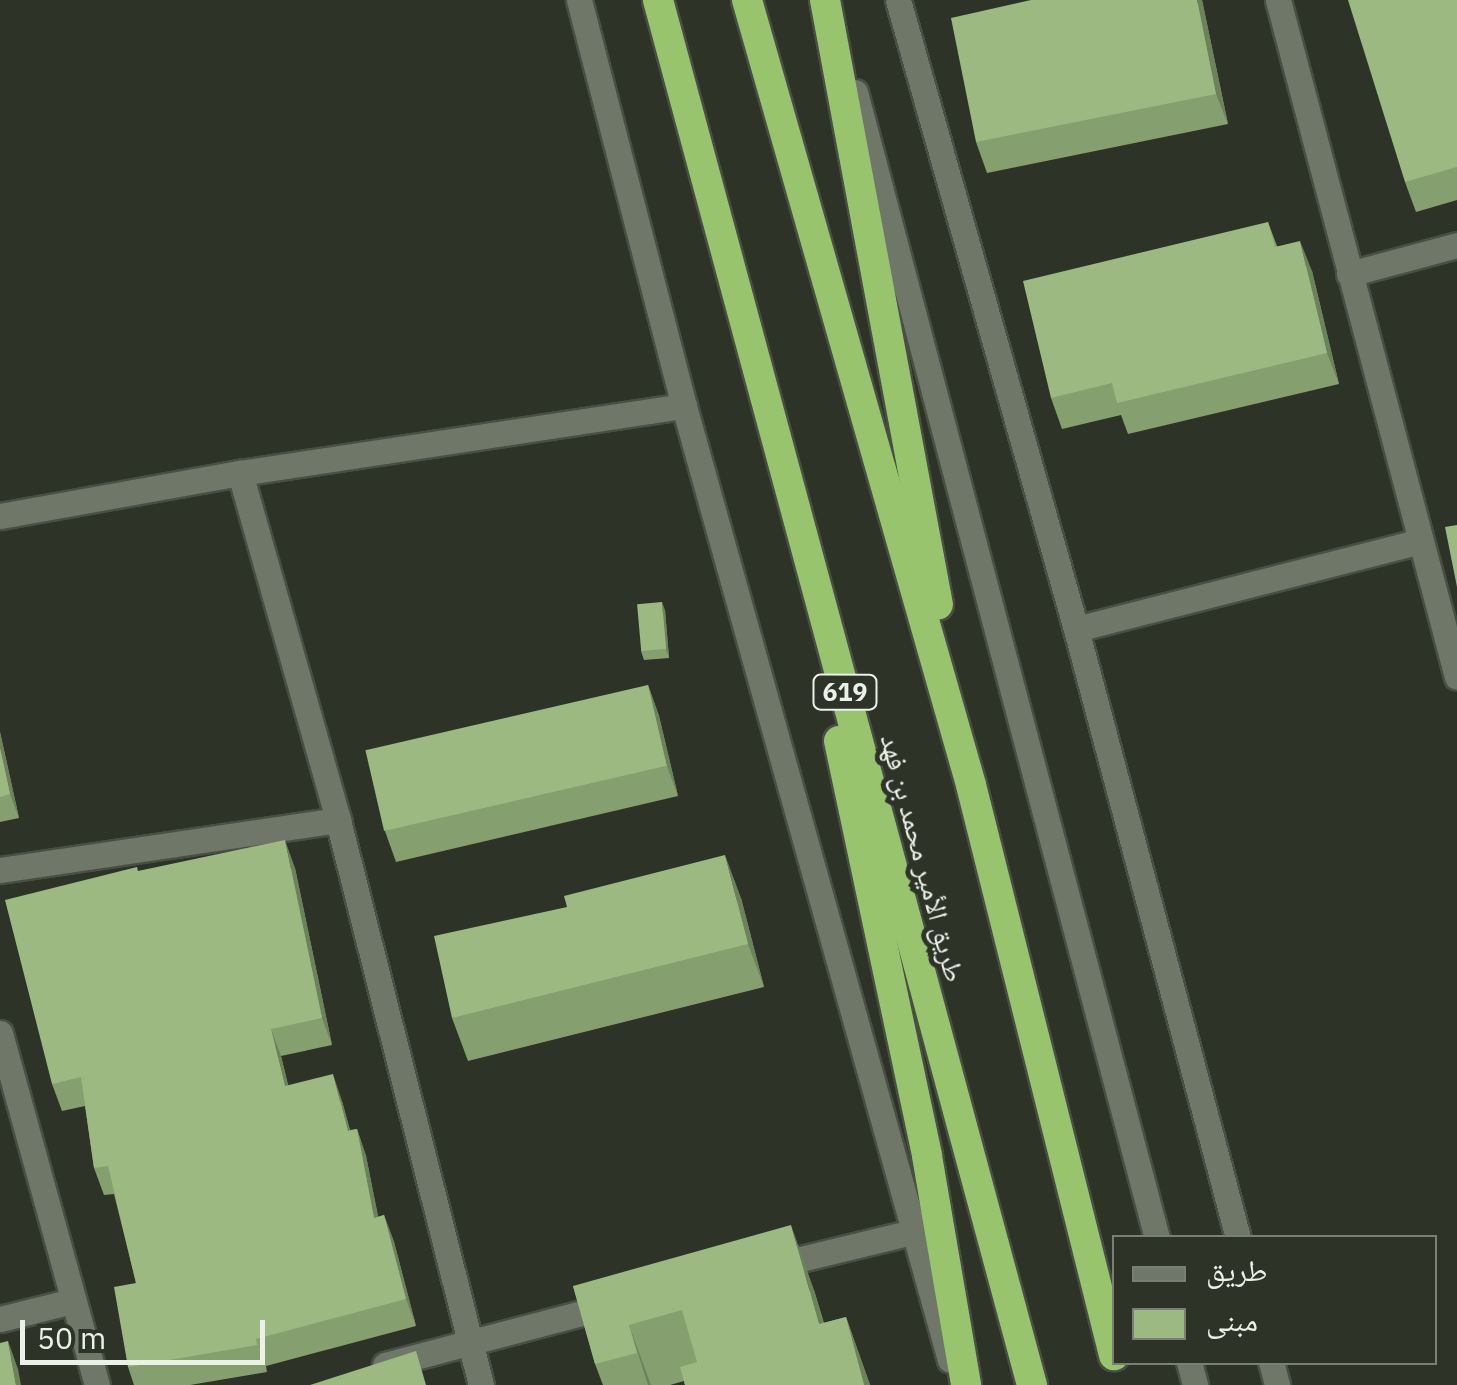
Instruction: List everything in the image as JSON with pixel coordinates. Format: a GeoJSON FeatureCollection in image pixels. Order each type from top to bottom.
{"type":"FeatureCollection","features":[{"type":"Feature","properties":{"kind":"highway","name":"طريق الأمير محمد بن فهد"},"geometry":{"type":"LineString","coordinates":[[658,0],[1032,1385]]}},
{"type":"Feature","properties":{"kind":"highway"},"geometry":{"type":"LineString","coordinates":[[747,0],[971,785],[1112,1347]]}},
{"type":"Feature","properties":{"kind":"highway"},"geometry":{"type":"LineString","coordinates":[[827,0],[971,785]]}},
{"type":"Feature","properties":{"kind":"highway"},"geometry":{"type":"LineString","coordinates":[[775,434],[927,1156],[966,1385]]}},
{"type":"Feature","properties":{"kind":"street"},"geometry":{"type":"LineString","coordinates":[[579,0],[684,406],[957,1385]]}},
{"type":"Feature","properties":{"kind":"street"},"geometry":{"type":"LineString","coordinates":[[827,0],[1156,1235]]}},
{"type":"Feature","properties":{"kind":"street"},"geometry":{"type":"LineString","coordinates":[[898,0],[1076,629],[1237,1235]]}},
{"type":"Feature","properties":{"kind":"street"},"geometry":{"type":"LineString","coordinates":[[1278,0],[1457,677]]}},
{"type":"Feature","properties":{"kind":"street"},"geometry":{"type":"LineString","coordinates":[[1349,274],[1457,245]]}},
{"type":"Feature","properties":{"kind":"street"},"geometry":{"type":"LineString","coordinates":[[0,516],[240,473],[684,406]]}},
{"type":"Feature","properties":{"kind":"street"},"geometry":{"type":"LineString","coordinates":[[240,473],[338,820],[481,1385]]}},
{"type":"Feature","properties":{"kind":"street"},"geometry":{"type":"LineString","coordinates":[[1076,629],[1420,541]]}},
{"type":"Feature","properties":{"kind":"street"},"geometry":{"type":"LineString","coordinates":[[0,870],[338,820]]}},
{"type":"Feature","properties":{"kind":"street"},"geometry":{"type":"LineString","coordinates":[[0,1034],[97,1385]]}},
{"type":"Feature","properties":{"kind":"street"},"geometry":{"type":"LineString","coordinates":[[740,1274],[913,1232]]}},
{"type":"Feature","properties":{"kind":"street"},"geometry":{"type":"LineString","coordinates":[[367,1370],[643,1297]]}},
{"type":"Feature","properties":{"kind":"street"},"geometry":{"type":"LineString","coordinates":[[0,1320],[72,1302]]}},
{"type":"Feature","properties":{"kind":"building"},"geometry":{"type":"Polygon","coordinates":[[[1031,0],[1197,0],[1216,94],[976,142],[951,18],[1031,0]]]}},
{"type":"Feature","properties":{"kind":"building"},"geometry":{"type":"Polygon","coordinates":[[[1348,0],[1457,0],[1457,167],[1405,182],[1348,0]]]}},
{"type":"Feature","properties":{"kind":"building"},"geometry":{"type":"Polygon","coordinates":[[[1268,222],[1275,247],[1300,241],[1327,353],[1117,403],[1112,383],[1051,398],[1023,281],[1268,222]]]}},
{"type":"Feature","properties":{"kind":"building"},"geometry":{"type":"Polygon","coordinates":[[[1457,525],[1457,587],[1445,527],[1457,525]]]}},
{"type":"Feature","properties":{"kind":"building"},"geometry":{"type":"Polygon","coordinates":[[[662,602],[666,649],[641,651],[637,604],[662,602]]]}},
{"type":"Feature","properties":{"kind":"building"},"geometry":{"type":"Polygon","coordinates":[[[648,685],[667,766],[384,831],[365,750],[648,685]]]}},
{"type":"Feature","properties":{"kind":"building"},"geometry":{"type":"Polygon","coordinates":[[[0,748],[10,794],[0,797],[0,748]]]}},
{"type":"Feature","properties":{"kind":"building"},"geometry":{"type":"Polygon","coordinates":[[[285,840],[322,1018],[271,1029],[285,1086],[333,1074],[348,1131],[357,1129],[374,1218],[384,1215],[406,1299],[256,1339],[257,1345],[128,1367],[114,1287],[136,1283],[108,1166],[94,1168],[81,1077],[52,1084],[5,900],[137,867],[138,871],[285,840]]]}},
{"type":"Feature","properties":{"kind":"building"},"geometry":{"type":"Polygon","coordinates":[[[725,855],[748,944],[452,1018],[434,936],[567,907],[564,896],[725,855]]]}},
{"type":"Feature","properties":{"kind":"building"},"geometry":{"type":"Polygon","coordinates":[[[791,1225],[819,1324],[846,1317],[864,1385],[685,1385],[680,1367],[697,1362],[682,1310],[629,1325],[637,1353],[595,1364],[573,1286],[791,1225]]]}},
{"type":"Feature","properties":{"kind":"building"},"geometry":{"type":"Polygon","coordinates":[[[8,1341],[16,1385],[0,1385],[0,1343],[8,1341]]]}},
{"type":"Feature","properties":{"kind":"building"},"geometry":{"type":"Polygon","coordinates":[[[416,1351],[426,1385],[310,1385],[416,1351]]]}}]}
